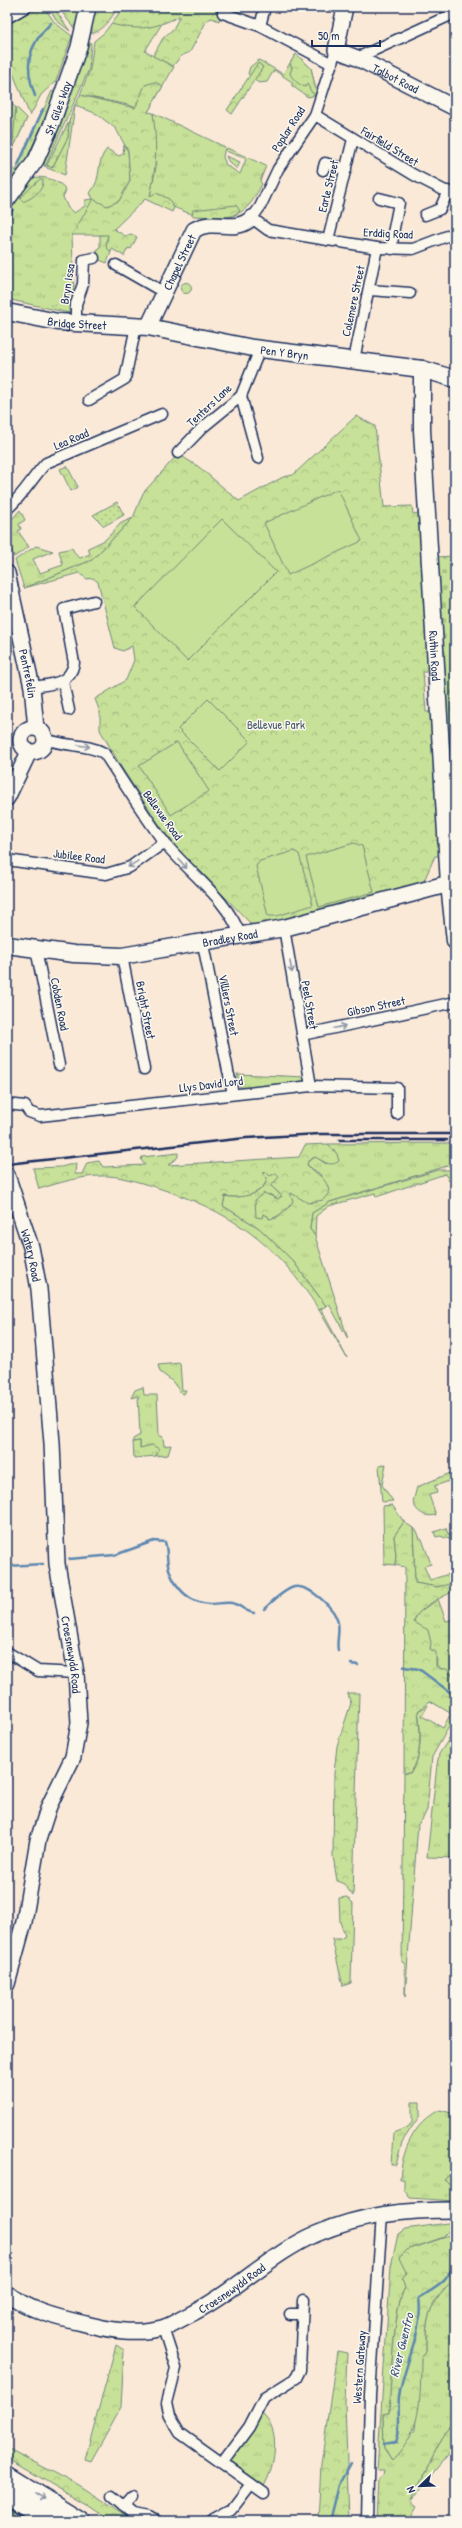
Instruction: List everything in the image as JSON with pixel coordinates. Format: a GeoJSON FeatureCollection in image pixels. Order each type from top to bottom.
{"type":"FeatureCollection","features":[{"type":"Feature","properties":{"kind":"highway"},"geometry":{"type":"LineString","coordinates":[[7,2476],[80,2521]]}},
{"type":"Feature","properties":{"kind":"highway"},"geometry":{"type":"LineString","coordinates":[[7,2496],[48,2521]]}},
{"type":"Feature","properties":{"kind":"main road","name":"Bridge Street"},"geometry":{"type":"LineString","coordinates":[[7,312],[76,323],[142,326]]}},
{"type":"Feature","properties":{"kind":"main road","name":"Pen Y Bryn"},"geometry":{"type":"LineString","coordinates":[[142,326],[198,339],[260,349],[422,369],[455,379]]}},
{"type":"Feature","properties":{"kind":"main road","name":"Ruthin Road"},"geometry":{"type":"LineString","coordinates":[[422,369],[422,430],[455,941]]}},
{"type":"Feature","properties":{"kind":"main road","name":"Bradley Road"},"geometry":{"type":"LineString","coordinates":[[7,945],[74,954],[122,956],[203,944],[284,928],[452,883]]}},
{"type":"Feature","properties":{"kind":"street"},"geometry":{"type":"LineString","coordinates":[[7,18],[26,7]]}},
{"type":"Feature","properties":{"kind":"street","name":"St. Giles Way"},"geometry":{"type":"LineString","coordinates":[[7,200],[36,160],[51,126],[79,47],[88,7]]}},
{"type":"Feature","properties":{"kind":"street"},"geometry":{"type":"LineString","coordinates":[[260,26],[265,7]]}},
{"type":"Feature","properties":{"kind":"street"},"geometry":{"type":"LineString","coordinates":[[336,50],[345,7]]}},
{"type":"Feature","properties":{"kind":"street"},"geometry":{"type":"LineString","coordinates":[[223,13],[260,26],[332,64]]}},
{"type":"Feature","properties":{"kind":"street"},"geometry":{"type":"LineString","coordinates":[[357,58],[455,13]]}},
{"type":"Feature","properties":{"kind":"street","name":"Talbot Road"},"geometry":{"type":"LineString","coordinates":[[336,50],[357,58],[455,108]]}},
{"type":"Feature","properties":{"kind":"street","name":"Poplar Road"},"geometry":{"type":"LineString","coordinates":[[252,218],[260,207],[278,169],[315,115],[336,50]]}},
{"type":"Feature","properties":{"kind":"street","name":"Fairfield Street"},"geometry":{"type":"LineString","coordinates":[[315,115],[414,175],[452,194]]}},
{"type":"Feature","properties":{"kind":"street","name":"Earle Street"},"geometry":{"type":"LineString","coordinates":[[334,241],[346,170],[353,139]]}},
{"type":"Feature","properties":{"kind":"street"},"geometry":{"type":"LineString","coordinates":[[323,170],[325,163],[346,170]]}},
{"type":"Feature","properties":{"kind":"street"},"geometry":{"type":"LineString","coordinates":[[425,215],[440,209],[452,194]]}},
{"type":"Feature","properties":{"kind":"street"},"geometry":{"type":"LineString","coordinates":[[379,198],[400,203],[392,233],[392,249]]}},
{"type":"Feature","properties":{"kind":"street","name":"Erddig Road"},"geometry":{"type":"LineString","coordinates":[[252,218],[268,230],[377,248],[413,249],[455,233]]}},
{"type":"Feature","properties":{"kind":"street","name":"Chapel Street"},"geometry":{"type":"LineString","coordinates":[[142,326],[165,293],[194,230],[212,223],[239,226],[252,218]]}},
{"type":"Feature","properties":{"kind":"street","name":"Colemere Street"},"geometry":{"type":"LineString","coordinates":[[354,360],[370,290],[377,248]]}},
{"type":"Feature","properties":{"kind":"street","name":"Bryn Issa"},"geometry":{"type":"LineString","coordinates":[[76,323],[76,304],[83,284],[82,263],[84,260],[94,258]]}},
{"type":"Feature","properties":{"kind":"street"},"geometry":{"type":"LineString","coordinates":[[116,265],[165,293]]}},
{"type":"Feature","properties":{"kind":"street"},"geometry":{"type":"LineString","coordinates":[[370,290],[410,293]]}},
{"type":"Feature","properties":{"kind":"street"},"geometry":{"type":"LineString","coordinates":[[89,400],[125,379],[142,326]]}},
{"type":"Feature","properties":{"kind":"street","name":"Tenters Lane"},"geometry":{"type":"LineString","coordinates":[[178,453],[202,428],[241,396],[260,349]]}},
{"type":"Feature","properties":{"kind":"street"},"geometry":{"type":"LineString","coordinates":[[241,396],[258,458]]}},
{"type":"Feature","properties":{"kind":"street","name":"Lea Road"},"geometry":{"type":"LineString","coordinates":[[7,509],[15,503],[34,476],[46,464],[162,414]]}},
{"type":"Feature","properties":{"kind":"street","name":"Pentrefelin"},"geometry":{"type":"LineString","coordinates":[[7,573],[32,687],[36,728]]}},
{"type":"Feature","properties":{"kind":"street"},"geometry":{"type":"LineString","coordinates":[[32,687],[63,682],[72,672],[74,663],[64,609],[94,601]]}},
{"type":"Feature","properties":{"kind":"street"},"geometry":{"type":"LineString","coordinates":[[63,682],[69,710]]}},
{"type":"Feature","properties":{"kind":"street"},"geometry":{"type":"LineString","coordinates":[[28,728],[36,728],[43,732],[46,739],[41,750],[29,752],[23,747],[21,737],[28,728]]}},
{"type":"Feature","properties":{"kind":"street","name":"Bellevue Road"},"geometry":{"type":"LineString","coordinates":[[46,739],[56,744],[92,747],[104,753],[164,842],[222,904],[237,926],[240,937]]}},
{"type":"Feature","properties":{"kind":"street"},"geometry":{"type":"LineString","coordinates":[[7,798],[29,752]]}},
{"type":"Feature","properties":{"kind":"street","name":"Jubilee Road"},"geometry":{"type":"LineString","coordinates":[[7,860],[106,874],[130,867],[164,842]]}},
{"type":"Feature","properties":{"kind":"street","name":"Peel Street"},"geometry":{"type":"LineString","coordinates":[[284,928],[311,1086]]}},
{"type":"Feature","properties":{"kind":"street","name":"Villiers Street"},"geometry":{"type":"LineString","coordinates":[[203,944],[233,1094]]}},
{"type":"Feature","properties":{"kind":"street","name":"Cobden Road"},"geometry":{"type":"LineString","coordinates":[[36,949],[59,1065]]}},
{"type":"Feature","properties":{"kind":"street","name":"Bright Street"},"geometry":{"type":"LineString","coordinates":[[122,956],[144,1069]]}},
{"type":"Feature","properties":{"kind":"street","name":"Gibson Street"},"geometry":{"type":"LineString","coordinates":[[302,1035],[455,1002]]}},
{"type":"Feature","properties":{"kind":"street","name":"Llys David Lord"},"geometry":{"type":"LineString","coordinates":[[7,1104],[25,1106],[29,1112],[40,1116],[311,1086],[397,1088],[397,1114]]}},
{"type":"Feature","properties":{"kind":"street","name":"Watery Road"},"geometry":{"type":"LineString","coordinates":[[7,1175],[31,1247],[42,1314]]}},
{"type":"Feature","properties":{"kind":"street","name":"Croesnewydd Road"},"geometry":{"type":"LineString","coordinates":[[7,1984],[24,1922],[42,1826],[73,1757],[77,1741],[79,1699],[76,1672],[56,1558],[52,1443],[42,1314]]}},
{"type":"Feature","properties":{"kind":"street"},"geometry":{"type":"LineString","coordinates":[[7,1652],[38,1671],[76,1672]]}},
{"type":"Feature","properties":{"kind":"street","name":"Croesnewydd Road"},"geometry":{"type":"LineString","coordinates":[[7,2293],[19,2303],[50,2315],[94,2326],[124,2332],[163,2328],[199,2310],[294,2246],[316,2234],[382,2214],[410,2210],[455,2210]]}},
{"type":"Feature","properties":{"kind":"street","name":"Western Gateway"},"geometry":{"type":"LineString","coordinates":[[367,2521],[370,2395],[382,2214]]}},
{"type":"Feature","properties":{"kind":"street"},"geometry":{"type":"LineString","coordinates":[[223,2462],[249,2427],[264,2398],[296,2378],[300,2370],[303,2300]]}},
{"type":"Feature","properties":{"kind":"street"},"geometry":{"type":"LineString","coordinates":[[290,2314],[302,2314]]}},
{"type":"Feature","properties":{"kind":"street"},"geometry":{"type":"LineString","coordinates":[[163,2328],[176,2368],[167,2403],[170,2416],[180,2433],[223,2462],[264,2493]]}},
{"type":"Feature","properties":{"kind":"street"},"geometry":{"type":"LineString","coordinates":[[210,2521],[232,2509],[251,2484]]}},
{"type":"Feature","properties":{"kind":"street"},"geometry":{"type":"LineString","coordinates":[[112,2496],[134,2514],[150,2517],[156,2521]]}},
{"type":"Feature","properties":{"kind":"street"},"geometry":{"type":"LineString","coordinates":[[124,2506],[132,2497]]}},
{"type":"Feature","properties":{"kind":"green space"},"geometry":{"type":"Polygon","coordinates":[[[37,7],[44,7],[55,23],[72,36],[56,81],[41,95],[30,116],[7,58],[7,25],[37,7]]]}},
{"type":"Feature","properties":{"kind":"green space"},"geometry":{"type":"Polygon","coordinates":[[[49,7],[53,7],[70,31],[56,20],[49,7]]]}},
{"type":"Feature","properties":{"kind":"green space"},"geometry":{"type":"Polygon","coordinates":[[[58,7],[78,7],[80,12],[77,32],[58,7]]]}},
{"type":"Feature","properties":{"kind":"green space"},"geometry":{"type":"Polygon","coordinates":[[[93,7],[119,7],[102,28],[93,33],[87,34],[93,7]]]}},
{"type":"Feature","properties":{"kind":"green space"},"geometry":{"type":"Polygon","coordinates":[[[124,7],[171,9],[145,51],[174,67],[148,112],[128,105],[80,95],[90,69],[94,41],[104,33],[124,7]]]}},
{"type":"Feature","properties":{"kind":"green space"},"geometry":{"type":"Polygon","coordinates":[[[124,7],[223,7],[219,21],[212,18],[207,20],[190,52],[181,56],[173,66],[153,56],[163,38],[173,29],[180,16],[162,24],[146,28],[130,28],[111,24],[124,7]]]}},
{"type":"Feature","properties":{"kind":"green space"},"geometry":{"type":"Polygon","coordinates":[[[85,41],[91,43],[89,69],[45,167],[43,159],[85,41]]]}},
{"type":"Feature","properties":{"kind":"green space"},"geometry":{"type":"Polygon","coordinates":[[[296,54],[311,68],[317,95],[308,97],[292,86],[292,82],[274,70],[267,82],[259,83],[254,80],[263,67],[259,64],[250,76],[248,74],[250,67],[259,60],[283,74],[296,54]]]}},
{"type":"Feature","properties":{"kind":"green space"},"geometry":{"type":"Polygon","coordinates":[[[296,54],[311,68],[317,95],[312,93],[307,84],[305,87],[300,85],[291,75],[290,73],[292,68],[290,63],[296,54]]]}},
{"type":"Feature","properties":{"kind":"green space"},"geometry":{"type":"Polygon","coordinates":[[[258,63],[263,67],[232,114],[227,110],[258,63]]]}},
{"type":"Feature","properties":{"kind":"green space"},"geometry":{"type":"Polygon","coordinates":[[[155,82],[163,86],[148,112],[153,113],[156,145],[154,174],[150,196],[156,193],[169,199],[174,208],[172,212],[145,199],[114,229],[125,236],[131,234],[137,237],[131,249],[128,248],[124,256],[112,249],[111,252],[106,247],[108,235],[72,235],[93,199],[107,206],[119,201],[130,181],[128,151],[116,129],[97,114],[75,105],[80,95],[135,108],[145,85],[155,82]]]}},
{"type":"Feature","properties":{"kind":"green space"},"geometry":{"type":"Polygon","coordinates":[[[52,91],[57,93],[20,173],[16,171],[52,91]]]}},
{"type":"Feature","properties":{"kind":"green space"},"geometry":{"type":"Polygon","coordinates":[[[11,103],[27,118],[7,162],[11,103]]]}},
{"type":"Feature","properties":{"kind":"green space"},"geometry":{"type":"Polygon","coordinates":[[[75,105],[65,175],[47,168],[47,165],[52,168],[68,137],[69,121],[75,105]]]}},
{"type":"Feature","properties":{"kind":"green space"},"geometry":{"type":"Polygon","coordinates":[[[16,107],[27,118],[7,162],[7,151],[13,141],[16,107]]]}},
{"type":"Feature","properties":{"kind":"green space"},"geometry":{"type":"Polygon","coordinates":[[[153,113],[225,147],[223,157],[226,165],[240,174],[246,159],[226,151],[227,148],[266,166],[260,181],[262,184],[249,205],[238,213],[226,218],[213,218],[186,212],[150,196],[156,167],[153,113]]]}},
{"type":"Feature","properties":{"kind":"green space"},"geometry":{"type":"Polygon","coordinates":[[[69,121],[68,137],[52,168],[47,165],[69,121]]]}},
{"type":"Feature","properties":{"kind":"green space"},"geometry":{"type":"Polygon","coordinates":[[[124,145],[128,151],[130,181],[119,201],[107,206],[72,235],[74,290],[69,290],[69,313],[7,299],[7,224],[13,209],[10,210],[33,178],[47,178],[56,181],[64,187],[66,190],[63,197],[68,208],[74,213],[85,206],[85,200],[93,199],[90,193],[96,182],[103,154],[107,149],[119,156],[123,154],[124,145]]]}},
{"type":"Feature","properties":{"kind":"green space"},"geometry":{"type":"Polygon","coordinates":[[[226,156],[240,162],[237,169],[228,161],[226,156]]]}},
{"type":"Feature","properties":{"kind":"green space"},"geometry":{"type":"Polygon","coordinates":[[[11,167],[19,174],[7,190],[7,173],[11,167]]]}},
{"type":"Feature","properties":{"kind":"green space"},"geometry":{"type":"Polygon","coordinates":[[[40,179],[43,180],[42,188],[34,196],[23,202],[20,198],[40,179]]]}},
{"type":"Feature","properties":{"kind":"green space"},"geometry":{"type":"Polygon","coordinates":[[[236,205],[240,211],[232,216],[192,216],[193,210],[236,205]]]}},
{"type":"Feature","properties":{"kind":"green space"},"geometry":{"type":"Polygon","coordinates":[[[108,234],[106,244],[111,252],[107,263],[97,259],[97,249],[100,247],[100,235],[108,234]]]}},
{"type":"Feature","properties":{"kind":"green space"},"geometry":{"type":"Polygon","coordinates":[[[184,283],[188,283],[190,284],[190,292],[184,293],[181,290],[181,286],[184,283]]]}},
{"type":"Feature","properties":{"kind":"green space","name":"Bellevue Park"},"geometry":{"type":"Polygon","coordinates":[[[356,416],[375,426],[384,507],[412,506],[413,514],[420,513],[431,672],[423,672],[426,712],[432,712],[442,856],[435,856],[423,883],[282,923],[253,926],[223,895],[219,896],[169,839],[123,770],[100,730],[100,712],[95,699],[126,680],[134,660],[132,646],[123,651],[115,648],[98,582],[93,578],[87,579],[79,573],[24,588],[92,560],[133,518],[143,493],[178,454],[199,467],[239,501],[283,477],[293,475],[356,416]]]}},
{"type":"Feature","properties":{"kind":"green space"},"geometry":{"type":"Polygon","coordinates":[[[67,466],[78,487],[71,491],[60,469],[67,466]]]}},
{"type":"Feature","properties":{"kind":"green space"},"geometry":{"type":"Polygon","coordinates":[[[338,489],[362,541],[288,575],[264,523],[338,489]]]}},
{"type":"Feature","properties":{"kind":"green space"},"geometry":{"type":"Polygon","coordinates":[[[117,502],[124,515],[104,526],[93,515],[117,502]]]}},
{"type":"Feature","properties":{"kind":"green space"},"geometry":{"type":"Polygon","coordinates":[[[20,510],[25,520],[19,524],[21,529],[18,531],[29,547],[14,557],[7,533],[7,525],[20,510]]]}},
{"type":"Feature","properties":{"kind":"green space"},"geometry":{"type":"Polygon","coordinates":[[[133,518],[92,560],[24,588],[15,560],[36,546],[53,551],[33,559],[40,573],[63,565],[59,551],[72,548],[76,555],[80,558],[90,554],[88,548],[105,540],[121,523],[133,518]]]}},
{"type":"Feature","properties":{"kind":"green space"},"geometry":{"type":"Polygon","coordinates":[[[222,519],[276,572],[187,661],[135,607],[222,519]]]}},
{"type":"Feature","properties":{"kind":"green space"},"geometry":{"type":"Polygon","coordinates":[[[455,556],[455,858],[435,557],[455,556]]]}},
{"type":"Feature","properties":{"kind":"green space"},"geometry":{"type":"Polygon","coordinates":[[[208,699],[250,741],[220,771],[178,729],[208,699]]]}},
{"type":"Feature","properties":{"kind":"green space"},"geometry":{"type":"Polygon","coordinates":[[[177,742],[209,791],[171,815],[139,766],[177,742]]]}},
{"type":"Feature","properties":{"kind":"green space"},"geometry":{"type":"Polygon","coordinates":[[[354,843],[362,846],[374,892],[319,907],[306,857],[354,843]]]}},
{"type":"Feature","properties":{"kind":"green space"},"geometry":{"type":"Polygon","coordinates":[[[294,851],[299,854],[313,905],[277,916],[268,916],[256,866],[260,861],[294,851]]]}},
{"type":"Feature","properties":{"kind":"green space"},"geometry":{"type":"Polygon","coordinates":[[[237,1074],[307,1077],[302,1082],[245,1089],[240,1087],[237,1074]]]}},
{"type":"Feature","properties":{"kind":"green space"},"geometry":{"type":"Polygon","coordinates":[[[455,1143],[455,1166],[447,1166],[330,1202],[312,1213],[310,1229],[315,1236],[348,1339],[329,1304],[326,1306],[293,1261],[259,1228],[223,1206],[225,1196],[237,1197],[250,1195],[261,1189],[267,1179],[262,1172],[276,1172],[279,1177],[271,1186],[282,1196],[278,1199],[269,1194],[263,1214],[275,1219],[290,1206],[291,1193],[311,1203],[317,1200],[321,1175],[307,1165],[308,1161],[316,1157],[326,1164],[337,1154],[328,1144],[455,1143]]]}},
{"type":"Feature","properties":{"kind":"green space"},"geometry":{"type":"Polygon","coordinates":[[[328,1144],[337,1154],[339,1161],[330,1164],[315,1157],[308,1161],[307,1165],[327,1184],[329,1193],[323,1200],[308,1203],[291,1193],[290,1194],[293,1201],[286,1210],[279,1215],[269,1219],[268,1216],[263,1214],[262,1218],[256,1217],[255,1200],[264,1193],[278,1199],[282,1196],[271,1186],[279,1177],[276,1173],[270,1176],[265,1171],[262,1172],[267,1178],[265,1184],[261,1188],[256,1192],[244,1196],[225,1196],[223,1206],[259,1228],[293,1261],[326,1306],[319,1310],[303,1286],[268,1248],[249,1232],[206,1206],[155,1187],[128,1179],[108,1176],[85,1177],[39,1189],[33,1168],[61,1167],[76,1163],[75,1174],[82,1174],[87,1163],[99,1161],[103,1167],[145,1165],[141,1160],[142,1157],[178,1153],[178,1157],[168,1165],[299,1157],[305,1145],[328,1144]]]}},
{"type":"Feature","properties":{"kind":"green space"},"geometry":{"type":"Polygon","coordinates":[[[438,1170],[455,1170],[455,1178],[449,1181],[445,1174],[376,1197],[375,1193],[329,1206],[316,1216],[315,1236],[310,1229],[312,1213],[330,1202],[438,1170]]]}},
{"type":"Feature","properties":{"kind":"green space"},"geometry":{"type":"Polygon","coordinates":[[[321,1309],[347,1358],[319,1310],[321,1309]]]}},
{"type":"Feature","properties":{"kind":"green space"},"geometry":{"type":"Polygon","coordinates":[[[180,1363],[182,1390],[186,1390],[184,1394],[181,1393],[172,1381],[160,1372],[158,1365],[180,1363]]]}},
{"type":"Feature","properties":{"kind":"green space"},"geometry":{"type":"Polygon","coordinates":[[[143,1387],[144,1395],[157,1395],[159,1435],[163,1437],[164,1446],[171,1445],[168,1455],[156,1456],[159,1449],[140,1448],[140,1441],[133,1442],[133,1439],[140,1435],[138,1396],[131,1398],[135,1390],[143,1387]]]}},
{"type":"Feature","properties":{"kind":"green space"},"geometry":{"type":"Polygon","coordinates":[[[140,1441],[140,1448],[152,1445],[159,1449],[156,1456],[134,1458],[133,1442],[140,1441]]]}},
{"type":"Feature","properties":{"kind":"green space"},"geometry":{"type":"Polygon","coordinates":[[[386,1464],[382,1485],[393,1501],[382,1502],[379,1466],[386,1464]]]}},
{"type":"Feature","properties":{"kind":"green space"},"geometry":{"type":"Polygon","coordinates":[[[455,1471],[455,1479],[435,1486],[437,1493],[429,1495],[436,1515],[428,1516],[416,1509],[413,1502],[417,1487],[455,1471]]]}},
{"type":"Feature","properties":{"kind":"green space"},"geometry":{"type":"Polygon","coordinates":[[[392,1505],[404,1522],[394,1536],[396,1556],[395,1565],[384,1564],[383,1506],[392,1505]]]}},
{"type":"Feature","properties":{"kind":"green space"},"geometry":{"type":"Polygon","coordinates":[[[404,1522],[413,1528],[415,1583],[437,1587],[454,1583],[455,1589],[424,1608],[416,1617],[414,1622],[428,1630],[431,1643],[430,1649],[436,1652],[436,1666],[441,1669],[447,1669],[455,1680],[455,1716],[430,1701],[418,1711],[420,1735],[419,1752],[414,1767],[410,1773],[404,1773],[405,1567],[395,1565],[396,1556],[394,1536],[404,1522]]]}},
{"type":"Feature","properties":{"kind":"green space"},"geometry":{"type":"Polygon","coordinates":[[[413,1528],[417,1531],[420,1539],[422,1539],[431,1564],[424,1566],[430,1580],[455,1572],[455,1584],[437,1587],[415,1583],[413,1528]]]}},
{"type":"Feature","properties":{"kind":"green space"},"geometry":{"type":"Polygon","coordinates":[[[446,1528],[448,1534],[455,1532],[455,1541],[440,1536],[436,1537],[434,1532],[446,1528]]]}},
{"type":"Feature","properties":{"kind":"green space"},"geometry":{"type":"Polygon","coordinates":[[[438,1599],[446,1621],[455,1619],[455,1680],[451,1673],[436,1666],[437,1660],[414,1622],[421,1611],[438,1599]]]}},
{"type":"Feature","properties":{"kind":"green space"},"geometry":{"type":"Polygon","coordinates":[[[347,1693],[359,1693],[353,1896],[344,1884],[337,1881],[333,1856],[334,1773],[337,1746],[351,1703],[347,1693]]]}},
{"type":"Feature","properties":{"kind":"green space"},"geometry":{"type":"Polygon","coordinates":[[[428,1705],[422,1716],[443,1728],[451,1713],[455,1716],[432,1757],[427,1810],[422,1820],[418,1824],[405,1997],[405,1963],[402,1962],[404,1773],[410,1773],[417,1760],[420,1743],[418,1711],[428,1705]]]}},
{"type":"Feature","properties":{"kind":"green space"},"geometry":{"type":"Polygon","coordinates":[[[455,1727],[455,1753],[452,1752],[451,1744],[447,1742],[455,1727]]]}},
{"type":"Feature","properties":{"kind":"green space"},"geometry":{"type":"Polygon","coordinates":[[[447,1742],[451,1744],[452,1752],[455,1753],[455,1858],[427,1857],[437,1765],[439,1754],[447,1742]]]}},
{"type":"Feature","properties":{"kind":"green space"},"geometry":{"type":"Polygon","coordinates":[[[347,1897],[353,1903],[351,1983],[343,1986],[332,1939],[340,1939],[345,1936],[340,1922],[339,1898],[347,1897]]]}},
{"type":"Feature","properties":{"kind":"green space"},"geometry":{"type":"Polygon","coordinates":[[[412,2102],[420,2102],[420,2115],[402,2142],[396,2165],[391,2165],[393,2133],[408,2127],[412,2122],[412,2102]]]}},
{"type":"Feature","properties":{"kind":"green space"},"geometry":{"type":"Polygon","coordinates":[[[440,2110],[455,2114],[455,2170],[444,2180],[455,2187],[455,2201],[410,2198],[404,2190],[404,2179],[400,2179],[406,2148],[416,2130],[423,2122],[440,2110]]]}},
{"type":"Feature","properties":{"kind":"green space"},"geometry":{"type":"Polygon","coordinates":[[[455,2170],[455,2187],[444,2180],[455,2170]]]}},
{"type":"Feature","properties":{"kind":"green space"},"geometry":{"type":"Polygon","coordinates":[[[455,2222],[444,2237],[407,2250],[405,2288],[401,2297],[395,2329],[389,2413],[383,2414],[384,2449],[392,2461],[415,2430],[421,2357],[426,2352],[426,2328],[430,2311],[439,2296],[455,2279],[455,2414],[410,2502],[416,2507],[410,2517],[402,2521],[376,2521],[378,2479],[383,2475],[384,2470],[377,2470],[391,2266],[398,2234],[405,2229],[455,2222]]]}},
{"type":"Feature","properties":{"kind":"green space"},"geometry":{"type":"Polygon","coordinates":[[[455,2234],[455,2279],[434,2303],[430,2311],[426,2328],[426,2352],[421,2358],[420,2400],[415,2426],[402,2450],[392,2461],[384,2449],[383,2414],[389,2413],[395,2329],[401,2298],[405,2288],[402,2279],[407,2274],[399,2258],[407,2250],[455,2234]]]}},
{"type":"Feature","properties":{"kind":"green space"},"geometry":{"type":"Polygon","coordinates":[[[116,2345],[124,2350],[121,2407],[91,2461],[85,2459],[116,2345]]]}},
{"type":"Feature","properties":{"kind":"green space"},"geometry":{"type":"Polygon","coordinates":[[[337,2351],[347,2353],[345,2403],[349,2521],[318,2521],[321,2465],[337,2351]]]}},
{"type":"Feature","properties":{"kind":"green space"},"geometry":{"type":"Polygon","coordinates":[[[259,2410],[269,2422],[275,2445],[270,2472],[264,2486],[228,2462],[259,2410]]]}},
{"type":"Feature","properties":{"kind":"green space"},"geometry":{"type":"Polygon","coordinates":[[[455,2414],[455,2447],[410,2502],[455,2414]]]}},
{"type":"Feature","properties":{"kind":"green space"},"geometry":{"type":"Polygon","coordinates":[[[7,2448],[78,2485],[134,2521],[110,2521],[85,2504],[7,2458],[7,2448]]]}},
{"type":"Feature","properties":{"kind":"green space"},"geometry":{"type":"Polygon","coordinates":[[[7,2509],[26,2521],[7,2521],[7,2509]]]}},
{"type":"Feature","properties":{"kind":"waterway","name":"River Gwenfro"},"geometry":{"type":"LineString","coordinates":[[35,96],[29,75],[30,57],[32,48],[51,23]]}},
{"type":"Feature","properties":{"kind":"waterway","name":"River Gwenfro"},"geometry":{"type":"LineString","coordinates":[[18,165],[43,109]]}},
{"type":"Feature","properties":{"kind":"waterway","name":"River Gwenfro"},"geometry":{"type":"LineString","coordinates":[[7,224],[13,209]]}},
{"type":"Feature","properties":{"kind":"waterway","name":"River Gwenfro"},"geometry":{"type":"LineString","coordinates":[[69,1559],[115,1555],[154,1541],[165,1542],[169,1569],[172,1576],[179,1588],[189,1597],[202,1603],[232,1603],[254,1613]]}},
{"type":"Feature","properties":{"kind":"waterway","name":"River Gwenfro"},"geometry":{"type":"LineString","coordinates":[[7,1566],[43,1564]]}},
{"type":"Feature","properties":{"kind":"waterway","name":"River Gwenfro"},"geometry":{"type":"LineString","coordinates":[[264,1609],[282,1593],[294,1587],[307,1589],[321,1599],[336,1617],[338,1623],[338,1651]]}},
{"type":"Feature","properties":{"kind":"waterway","name":"River Gwenfro"},"geometry":{"type":"LineString","coordinates":[[351,1664],[358,1665]]}},
{"type":"Feature","properties":{"kind":"waterway","name":"River Gwenfro"},"geometry":{"type":"LineString","coordinates":[[404,1667],[419,1669],[455,1696]]}},
{"type":"Feature","properties":{"kind":"waterway","name":"River Gwenfro"},"geometry":{"type":"LineString","coordinates":[[384,2444],[396,2442],[398,2437],[399,2397],[419,2323],[419,2298],[443,2282],[450,2272],[455,2256]]}},
{"type":"Feature","properties":{"kind":"waterway","name":"River Gwenfro"},"geometry":{"type":"LineString","coordinates":[[330,2521],[339,2485],[351,2463]]}},
{"type":"Feature","properties":{"kind":"railway"},"geometry":{"type":"LineString","coordinates":[[7,1164],[246,1138],[320,1134],[455,1134]]}},
{"type":"Feature","properties":{"kind":"railway"},"geometry":{"type":"LineString","coordinates":[[339,1140],[447,1140]]}}]}
